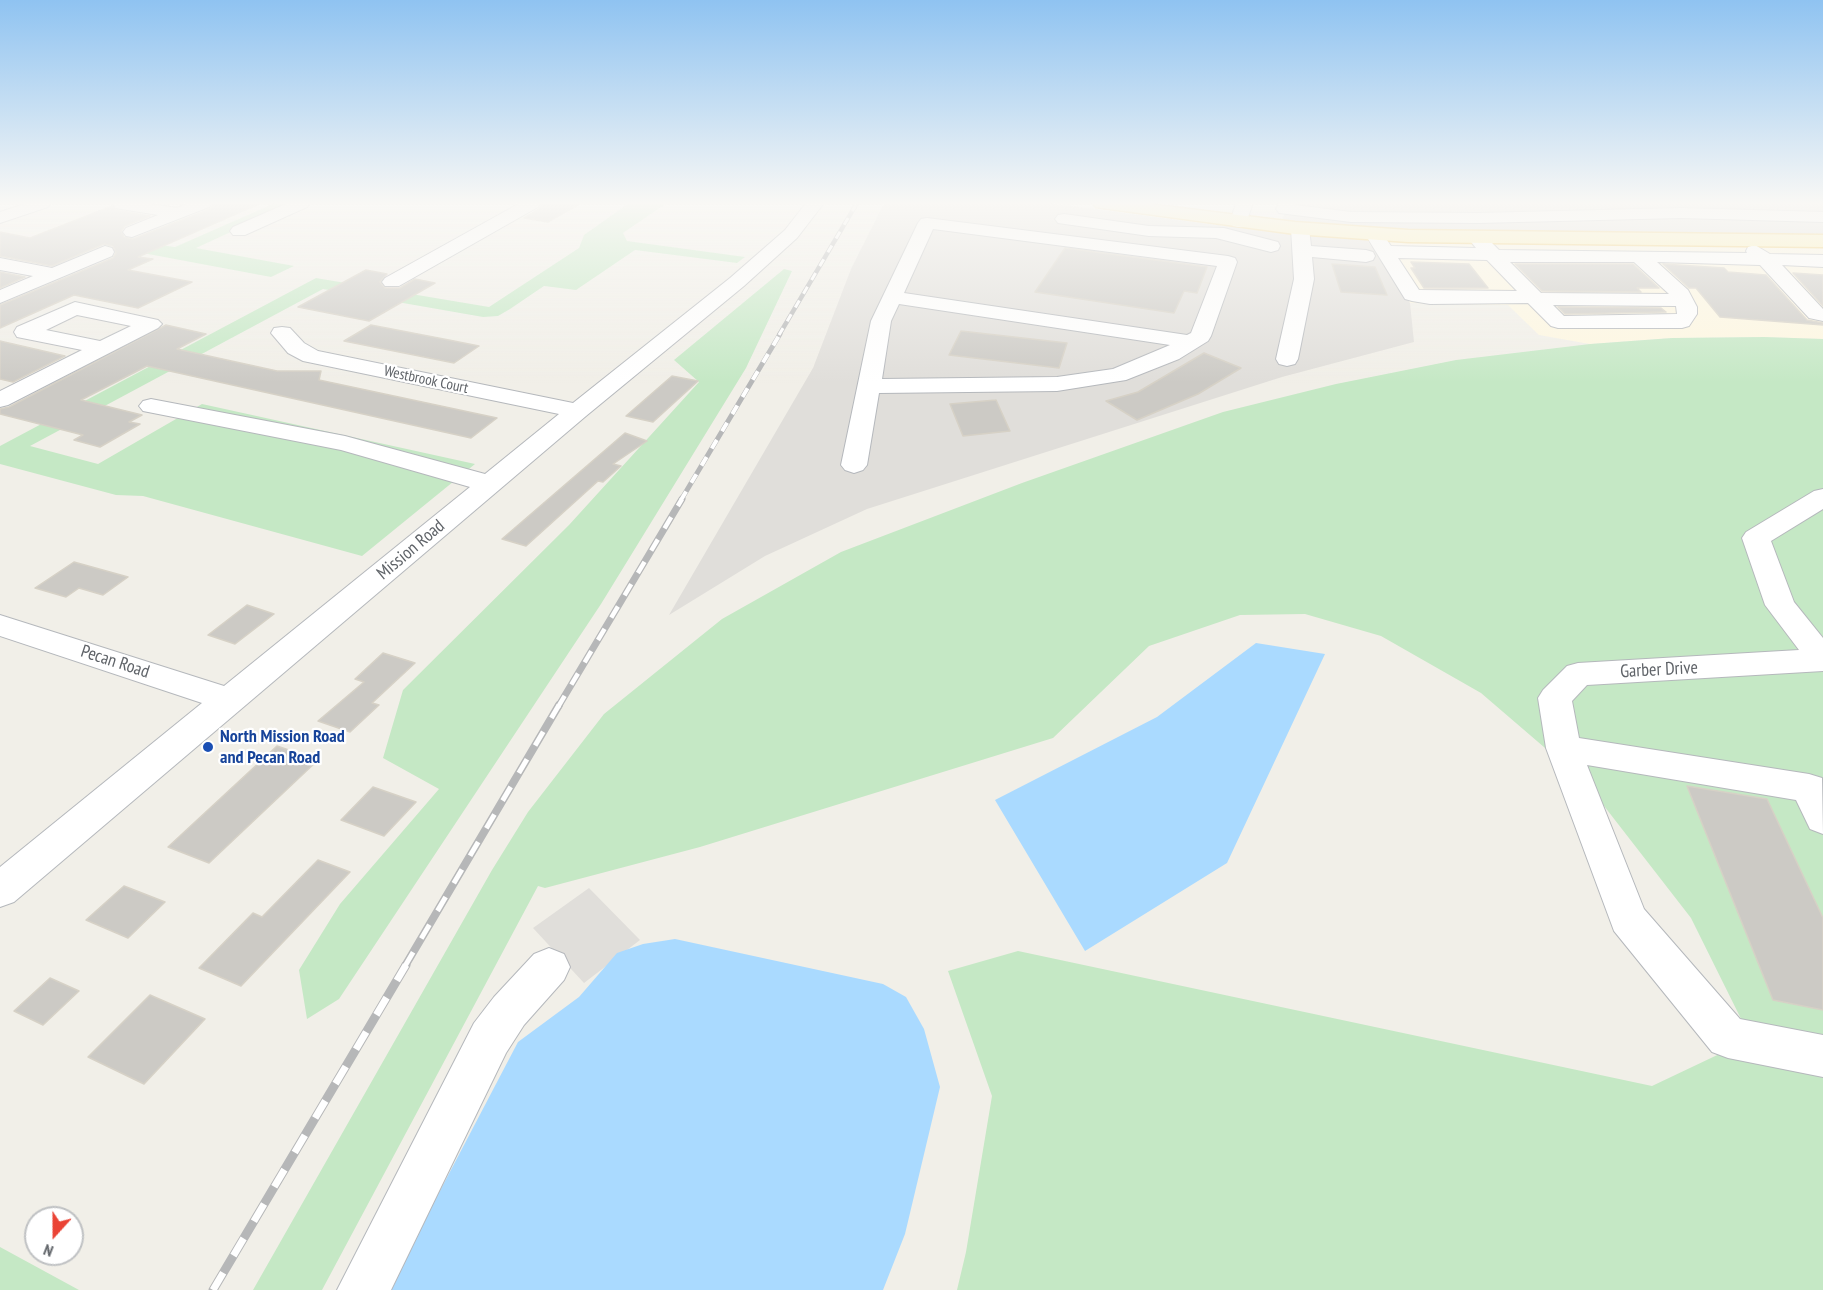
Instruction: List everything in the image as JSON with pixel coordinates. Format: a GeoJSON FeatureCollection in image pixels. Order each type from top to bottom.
{"type":"FeatureCollection","features":[{"type":"Feature","properties":{"kind":"street"},"geometry":{"type":"LineString","coordinates":[[0,297],[79,263]]}},
{"type":"Feature","properties":{"kind":"street"},"geometry":{"type":"LineString","coordinates":[[392,282],[425,263]]}},
{"type":"Feature","properties":{"kind":"street","name":"Mission Road"},"geometry":{"type":"LineString","coordinates":[[0,890],[759,263]]}},
{"type":"Feature","properties":{"kind":"street"},"geometry":{"type":"LineString","coordinates":[[854,465],[882,321],[909,263]]}},
{"type":"Feature","properties":{"kind":"street"},"geometry":{"type":"LineString","coordinates":[[869,386],[1057,384],[1118,375],[1171,354],[1200,336],[1228,263]]}},
{"type":"Feature","properties":{"kind":"street"},"geometry":{"type":"LineString","coordinates":[[1287,359],[1304,279],[1303,263]]}},
{"type":"Feature","properties":{"kind":"street"},"geometry":{"type":"LineString","coordinates":[[1384,263],[1412,295],[1430,298],[1684,300],[1675,287],[1647,263]]}},
{"type":"Feature","properties":{"kind":"street"},"geometry":{"type":"LineString","coordinates":[[1501,263],[1535,298]]}},
{"type":"Feature","properties":{"kind":"street"},"geometry":{"type":"LineString","coordinates":[[1769,263],[1816,314],[1823,315]]}},
{"type":"Feature","properties":{"kind":"street"},"geometry":{"type":"LineString","coordinates":[[0,264],[54,274]]}},
{"type":"Feature","properties":{"kind":"street"},"geometry":{"type":"LineString","coordinates":[[893,297],[1191,342]]}},
{"type":"Feature","properties":{"kind":"street","name":"Westbrook Court"},"geometry":{"type":"LineString","coordinates":[[282,333],[296,348],[311,356],[578,411]]}},
{"type":"Feature","properties":{"kind":"street"},"geometry":{"type":"LineString","coordinates":[[0,400],[103,348]]}},
{"type":"Feature","properties":{"kind":"street"},"geometry":{"type":"LineString","coordinates":[[151,406],[345,443],[490,484]]}},
{"type":"Feature","properties":{"kind":"street","name":"Garber Drive"},"geometry":{"type":"LineString","coordinates":[[1823,497],[1756,538],[1780,605],[1823,660]]}},
{"type":"Feature","properties":{"kind":"street","name":"Pecan Road"},"geometry":{"type":"LineString","coordinates":[[0,625],[230,700]]}},
{"type":"Feature","properties":{"kind":"street","name":"Garber Drive"},"geometry":{"type":"LineString","coordinates":[[1563,748],[1556,698],[1578,674],[1823,660]]}},
{"type":"Feature","properties":{"kind":"street"},"geometry":{"type":"LineString","coordinates":[[1563,748],[1818,799]]}},
{"type":"Feature","properties":{"kind":"street"},"geometry":{"type":"LineString","coordinates":[[1563,748],[1628,919],[1682,983],[1728,1037],[1823,1056]]}},
{"type":"Feature","properties":{"kind":"street"},"geometry":{"type":"LineString","coordinates":[[363,1290],[490,1038],[509,1011],[549,967]]}},
{"type":"Feature","properties":{"kind":"shaded area"},"geometry":{"type":"Polygon","coordinates":[[[854,263],[1383,263],[1410,303],[1414,342],[1282,377],[867,509],[765,556],[669,615],[813,368],[854,263]]]}},
{"type":"Feature","properties":{"kind":"shaded area"},"geometry":{"type":"Polygon","coordinates":[[[1383,263],[1823,263],[1823,339],[1672,338],[1590,344],[1539,335],[1508,305],[1410,303],[1383,263]]]}},
{"type":"Feature","properties":{"kind":"shaded area"},"geometry":{"type":"Polygon","coordinates":[[[589,888],[640,940],[584,983],[533,928],[589,888]]]}},
{"type":"Feature","properties":{"kind":"green space"},"geometry":{"type":"Polygon","coordinates":[[[197,263],[279,263],[294,266],[271,277],[197,263]]]}},
{"type":"Feature","properties":{"kind":"green space"},"geometry":{"type":"Polygon","coordinates":[[[556,263],[616,263],[576,290],[544,286],[498,316],[483,317],[323,289],[30,446],[98,464],[202,404],[475,464],[362,556],[143,496],[116,495],[0,464],[0,446],[316,278],[489,307],[556,263]]]}},
{"type":"Feature","properties":{"kind":"green space"},"geometry":{"type":"Polygon","coordinates":[[[784,269],[792,271],[746,368],[601,604],[339,999],[307,1019],[299,970],[340,904],[439,789],[383,758],[403,690],[569,525],[699,382],[674,360],[784,269]]]}},
{"type":"Feature","properties":{"kind":"green space"},"geometry":{"type":"Polygon","coordinates":[[[1672,338],[1823,339],[1823,1290],[957,1290],[966,1252],[992,1096],[948,971],[1018,951],[1652,1086],[1751,1039],[1691,918],[1587,784],[1481,693],[1381,636],[1305,614],[1240,615],[1149,646],[1053,738],[700,847],[545,888],[538,886],[322,1290],[253,1290],[492,870],[528,812],[604,714],[722,619],[841,552],[1022,483],[1223,412],[1336,384],[1456,360],[1590,344],[1672,338]]]}},
{"type":"Feature","properties":{"kind":"green space"},"geometry":{"type":"Polygon","coordinates":[[[0,1247],[24,1260],[24,1266],[35,1266],[79,1290],[0,1290],[0,1247]]]}},
{"type":"Feature","properties":{"kind":"water"},"geometry":{"type":"Polygon","coordinates":[[[1256,643],[1325,654],[1227,863],[1085,951],[995,800],[1157,717],[1256,643]]]}},
{"type":"Feature","properties":{"kind":"water"},"geometry":{"type":"Polygon","coordinates":[[[675,939],[883,984],[906,997],[924,1029],[940,1087],[905,1234],[883,1290],[388,1290],[518,1042],[579,997],[617,953],[643,944],[675,939]]]}},
{"type":"Feature","properties":{"kind":"building"},"geometry":{"type":"Polygon","coordinates":[[[37,263],[59,263],[52,266],[37,263]]]}},
{"type":"Feature","properties":{"kind":"building"},"geometry":{"type":"Polygon","coordinates":[[[100,263],[143,263],[128,270],[192,282],[138,308],[74,295],[0,328],[0,305],[100,263]]]}},
{"type":"Feature","properties":{"kind":"building"},"geometry":{"type":"Polygon","coordinates":[[[1055,263],[1179,263],[1207,267],[1197,293],[1184,291],[1174,313],[1035,292],[1055,263]]]}},
{"type":"Feature","properties":{"kind":"building"},"geometry":{"type":"Polygon","coordinates":[[[1412,263],[1469,264],[1488,288],[1424,288],[1411,268],[1415,268],[1412,263]]]}},
{"type":"Feature","properties":{"kind":"building"},"geometry":{"type":"Polygon","coordinates":[[[1332,264],[1375,267],[1387,295],[1341,292],[1332,264]]]}},
{"type":"Feature","properties":{"kind":"building"},"geometry":{"type":"Polygon","coordinates":[[[1515,264],[1633,264],[1659,288],[1637,288],[1641,292],[1542,291],[1515,264]]]}},
{"type":"Feature","properties":{"kind":"building"},"geometry":{"type":"Polygon","coordinates":[[[1663,264],[1724,268],[1728,272],[1766,275],[1807,320],[1823,323],[1823,325],[1720,317],[1696,288],[1689,288],[1663,264]]]}},
{"type":"Feature","properties":{"kind":"building"},"geometry":{"type":"Polygon","coordinates":[[[366,270],[387,274],[380,282],[385,288],[400,288],[415,279],[435,283],[369,321],[298,307],[366,270]]]}},
{"type":"Feature","properties":{"kind":"building"},"geometry":{"type":"Polygon","coordinates":[[[0,272],[25,277],[0,288],[0,272]]]}},
{"type":"Feature","properties":{"kind":"building"},"geometry":{"type":"Polygon","coordinates":[[[1793,273],[1823,275],[1823,306],[1793,273]]]}},
{"type":"Feature","properties":{"kind":"building"},"geometry":{"type":"Polygon","coordinates":[[[1558,307],[1661,308],[1666,312],[1565,314],[1558,307]]]}},
{"type":"Feature","properties":{"kind":"building"},"geometry":{"type":"Polygon","coordinates":[[[166,325],[206,334],[177,349],[277,371],[321,371],[319,380],[497,418],[471,438],[147,366],[81,400],[142,415],[129,422],[140,424],[100,447],[74,440],[83,435],[0,414],[0,409],[9,407],[166,325]]]}},
{"type":"Feature","properties":{"kind":"building"},"geometry":{"type":"Polygon","coordinates":[[[371,325],[479,346],[454,363],[344,341],[371,325]]]}},
{"type":"Feature","properties":{"kind":"building"},"geometry":{"type":"Polygon","coordinates":[[[961,331],[1067,343],[1059,368],[949,355],[961,331]]]}},
{"type":"Feature","properties":{"kind":"building"},"geometry":{"type":"Polygon","coordinates":[[[0,341],[65,356],[13,382],[0,379],[0,341]]]}},
{"type":"Feature","properties":{"kind":"building"},"geometry":{"type":"Polygon","coordinates":[[[1204,353],[1241,368],[1198,394],[1137,420],[1106,401],[1138,392],[1204,353]]]}},
{"type":"Feature","properties":{"kind":"building"},"geometry":{"type":"Polygon","coordinates":[[[672,376],[698,381],[653,422],[626,416],[672,376]]]}},
{"type":"Feature","properties":{"kind":"building"},"geometry":{"type":"Polygon","coordinates":[[[996,400],[1010,431],[963,436],[950,404],[996,400]]]}},
{"type":"Feature","properties":{"kind":"building"},"geometry":{"type":"Polygon","coordinates":[[[625,433],[647,441],[613,464],[621,466],[603,482],[598,481],[526,546],[502,539],[625,433]]]}},
{"type":"Feature","properties":{"kind":"building"},"geometry":{"type":"Polygon","coordinates":[[[74,562],[128,577],[103,595],[79,588],[66,597],[35,588],[74,562]]]}},
{"type":"Feature","properties":{"kind":"building"},"geometry":{"type":"Polygon","coordinates":[[[247,605],[274,614],[235,644],[208,635],[247,605]]]}},
{"type":"Feature","properties":{"kind":"building"},"geometry":{"type":"Polygon","coordinates":[[[383,653],[415,663],[372,703],[379,705],[350,732],[318,721],[364,682],[355,679],[383,653]]]}},
{"type":"Feature","properties":{"kind":"building"},"geometry":{"type":"Polygon","coordinates":[[[277,746],[318,760],[209,863],[168,847],[277,746]]]}},
{"type":"Feature","properties":{"kind":"building"},"geometry":{"type":"Polygon","coordinates":[[[1687,786],[1767,799],[1823,918],[1823,1010],[1773,1000],[1687,786]]]}},
{"type":"Feature","properties":{"kind":"building"},"geometry":{"type":"Polygon","coordinates":[[[373,787],[416,802],[384,836],[341,820],[373,787]]]}},
{"type":"Feature","properties":{"kind":"building"},"geometry":{"type":"Polygon","coordinates":[[[318,860],[350,872],[241,986],[199,968],[253,913],[262,917],[318,860]]]}},
{"type":"Feature","properties":{"kind":"building"},"geometry":{"type":"Polygon","coordinates":[[[124,886],[165,902],[128,938],[86,920],[124,886]]]}},
{"type":"Feature","properties":{"kind":"building"},"geometry":{"type":"Polygon","coordinates":[[[50,978],[79,991],[43,1025],[14,1011],[50,978]]]}},
{"type":"Feature","properties":{"kind":"building"},"geometry":{"type":"Polygon","coordinates":[[[150,995],[205,1019],[144,1084],[88,1057],[150,995]]]}},
{"type":"Feature","properties":{"kind":"railway"},"geometry":{"type":"LineString","coordinates":[[779,335],[821,263]]}},
{"type":"Feature","properties":{"kind":"railway"},"geometry":{"type":"LineString","coordinates":[[681,500],[780,334]]}},
{"type":"Feature","properties":{"kind":"railway"},"geometry":{"type":"LineString","coordinates":[[558,707],[682,499]]}},
{"type":"Feature","properties":{"kind":"railway"},"geometry":{"type":"LineString","coordinates":[[405,966],[559,705]]}},
{"type":"Feature","properties":{"kind":"railway"},"geometry":{"type":"LineString","coordinates":[[213,1290],[406,965]]}},
{"type":"Feature","properties":{"kind":"place","name":"North Mission Road and Pecan Road"},"geometry":{"type":"Point","coordinates":[208,747]}}]}
